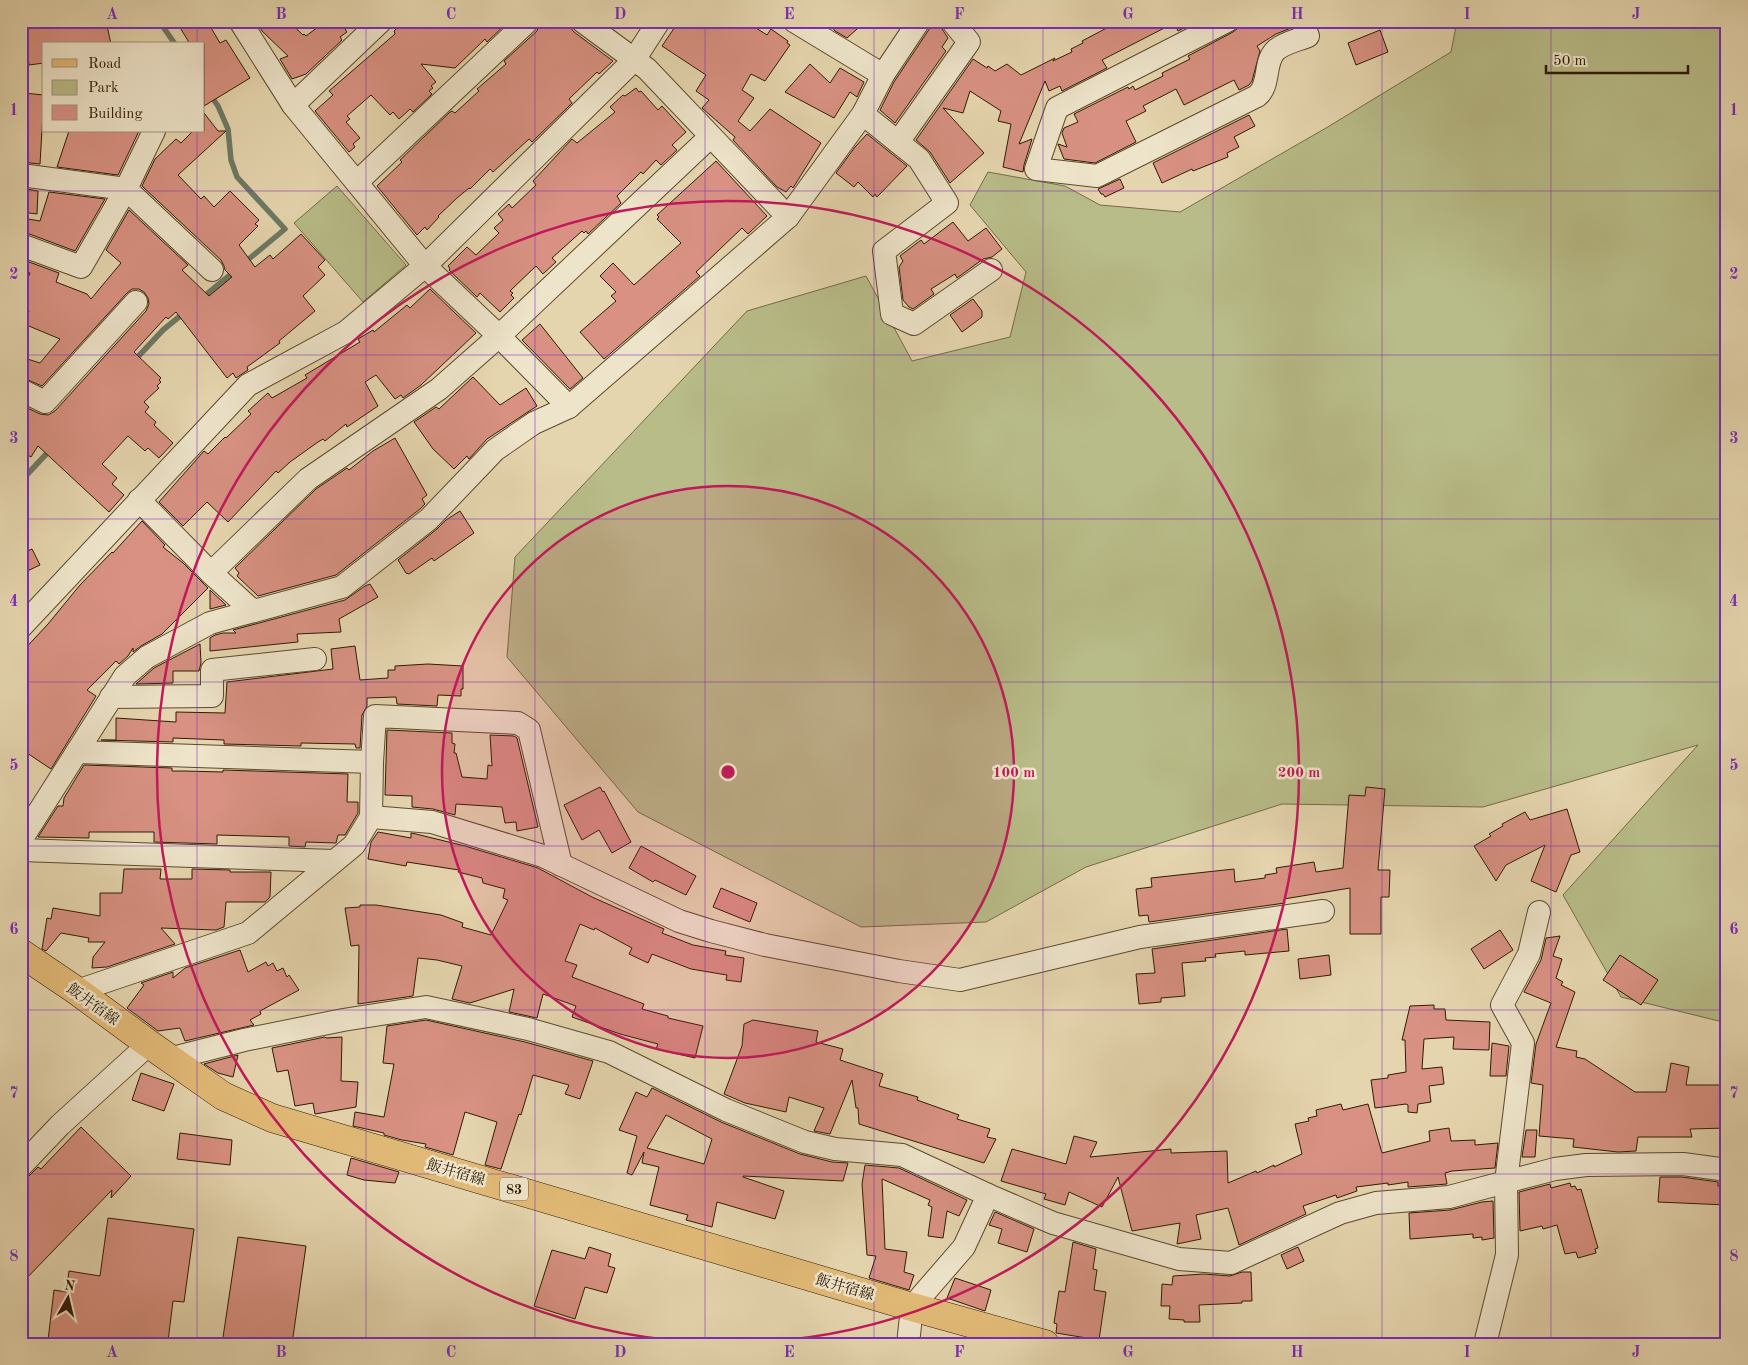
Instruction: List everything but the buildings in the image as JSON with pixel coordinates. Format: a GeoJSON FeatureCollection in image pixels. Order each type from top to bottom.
{"type":"FeatureCollection","features":[{"type":"Feature","properties":{"kind":"main road","name":"飯井宿線"},"geometry":{"type":"LineString","coordinates":[[21,953],[223,1096],[272,1118],[912,1307],[1045,1344]]}},
{"type":"Feature","properties":{"kind":"street"},"geometry":{"type":"LineString","coordinates":[[293,105],[381,21]]}},
{"type":"Feature","properties":{"kind":"street"},"geometry":{"type":"LineString","coordinates":[[357,182],[528,21]]}},
{"type":"Feature","properties":{"kind":"street"},"geometry":{"type":"LineString","coordinates":[[582,21],[647,69],[788,218]]}},
{"type":"Feature","properties":{"kind":"street"},"geometry":{"type":"LineString","coordinates":[[21,627],[248,385],[346,332],[425,266],[634,60],[659,21]]}},
{"type":"Feature","properties":{"kind":"street"},"geometry":{"type":"LineString","coordinates":[[794,21],[883,75]]}},
{"type":"Feature","properties":{"kind":"street"},"geometry":{"type":"LineString","coordinates":[[21,840],[125,676],[147,657],[210,623],[342,587],[429,519],[495,450],[534,423],[569,407],[788,218],[864,114],[883,75],[919,21]]}},
{"type":"Feature","properties":{"kind":"street"},"geometry":{"type":"LineString","coordinates":[[898,142],[969,42],[952,21]]}},
{"type":"Feature","properties":{"kind":"street"},"geometry":{"type":"LineString","coordinates":[[1227,21],[1057,108],[1036,169],[1097,176],[1257,96],[1262,92],[1265,85],[1274,52],[1308,36],[1302,21]]}},
{"type":"Feature","properties":{"kind":"street"},"geometry":{"type":"LineString","coordinates":[[243,22],[293,105],[425,266],[499,336],[569,407]]}},
{"type":"Feature","properties":{"kind":"street"},"geometry":{"type":"LineString","coordinates":[[864,114],[918,159],[947,203],[884,251],[892,314],[914,324],[991,270]]}},
{"type":"Feature","properties":{"kind":"street"},"geometry":{"type":"LineString","coordinates":[[21,245],[81,266],[126,189],[154,132]]}},
{"type":"Feature","properties":{"kind":"street"},"geometry":{"type":"LineString","coordinates":[[211,573],[308,479],[440,389],[499,336],[710,137]]}},
{"type":"Feature","properties":{"kind":"street"},"geometry":{"type":"LineString","coordinates":[[21,175],[126,189],[212,270]]}},
{"type":"Feature","properties":{"kind":"street"},"geometry":{"type":"LineString","coordinates":[[21,390],[44,402],[136,302]]}},
{"type":"Feature","properties":{"kind":"street"},"geometry":{"type":"LineString","coordinates":[[139,500],[211,573],[253,611]]}},
{"type":"Feature","properties":{"kind":"street"},"geometry":{"type":"LineString","coordinates":[[111,697],[212,696],[212,670],[315,660]]}},
{"type":"Feature","properties":{"kind":"street"},"geometry":{"type":"LineString","coordinates":[[77,991],[248,933],[354,845],[371,817],[375,716],[518,723],[528,730],[561,865]]}},
{"type":"Feature","properties":{"kind":"street"},"geometry":{"type":"LineString","coordinates":[[77,752],[372,762]]}},
{"type":"Feature","properties":{"kind":"street"},"geometry":{"type":"LineString","coordinates":[[371,817],[432,822],[542,856],[679,921],[711,931],[765,945],[899,971],[960,980],[1140,937],[1323,911]]}},
{"type":"Feature","properties":{"kind":"street"},"geometry":{"type":"LineString","coordinates":[[21,850],[334,861]]}},
{"type":"Feature","properties":{"kind":"street"},"geometry":{"type":"LineString","coordinates":[[1486,1344],[1507,1255],[1506,1182],[1523,1043],[1502,1005],[1529,954],[1539,912]]}},
{"type":"Feature","properties":{"kind":"street"},"geometry":{"type":"LineString","coordinates":[[21,1166],[60,1125],[159,1052],[244,1040],[334,1022],[426,1007],[528,1029],[609,1052],[726,1110],[805,1142],[835,1149],[902,1155],[1053,1223],[1180,1259],[1231,1263],[1340,1213],[1376,1203],[1450,1197],[1555,1169],[1586,1165],[1683,1164],[1727,1170]]}},
{"type":"Feature","properties":{"kind":"street"},"geometry":{"type":"LineString","coordinates":[[908,1344],[912,1307],[964,1247],[988,1195]]}},
{"type":"Feature","properties":{"kind":"green space"},"geometry":{"type":"Polygon","coordinates":[[[1457,21],[1727,21],[1727,1023],[1621,997],[1563,895],[1698,745],[1483,807],[1282,804],[1086,867],[986,922],[861,927],[638,812],[507,657],[515,557],[747,311],[866,276],[912,361],[1010,337],[1026,272],[970,205],[988,172],[1065,186],[1100,205],[1180,212],[1326,128],[1451,52],[1457,21]]]}},
{"type":"Feature","properties":{"kind":"green space"},"geometry":{"type":"Polygon","coordinates":[[[337,186],[406,265],[363,302],[294,223],[337,186]]]}},
{"type":"Feature","properties":{"kind":"waterway"},"geometry":{"type":"LineString","coordinates":[[159,21],[174,42]]}},
{"type":"Feature","properties":{"kind":"waterway"},"geometry":{"type":"LineString","coordinates":[[205,87],[218,106],[228,129],[231,160],[237,177],[285,229],[244,263]]}},
{"type":"Feature","properties":{"kind":"waterway"},"geometry":{"type":"LineString","coordinates":[[202,298],[235,271]]}},
{"type":"Feature","properties":{"kind":"waterway"},"geometry":{"type":"LineString","coordinates":[[134,361],[163,330],[185,312]]}},
{"type":"Feature","properties":{"kind":"waterway"},"geometry":{"type":"LineString","coordinates":[[21,481],[50,450]]}}]}
